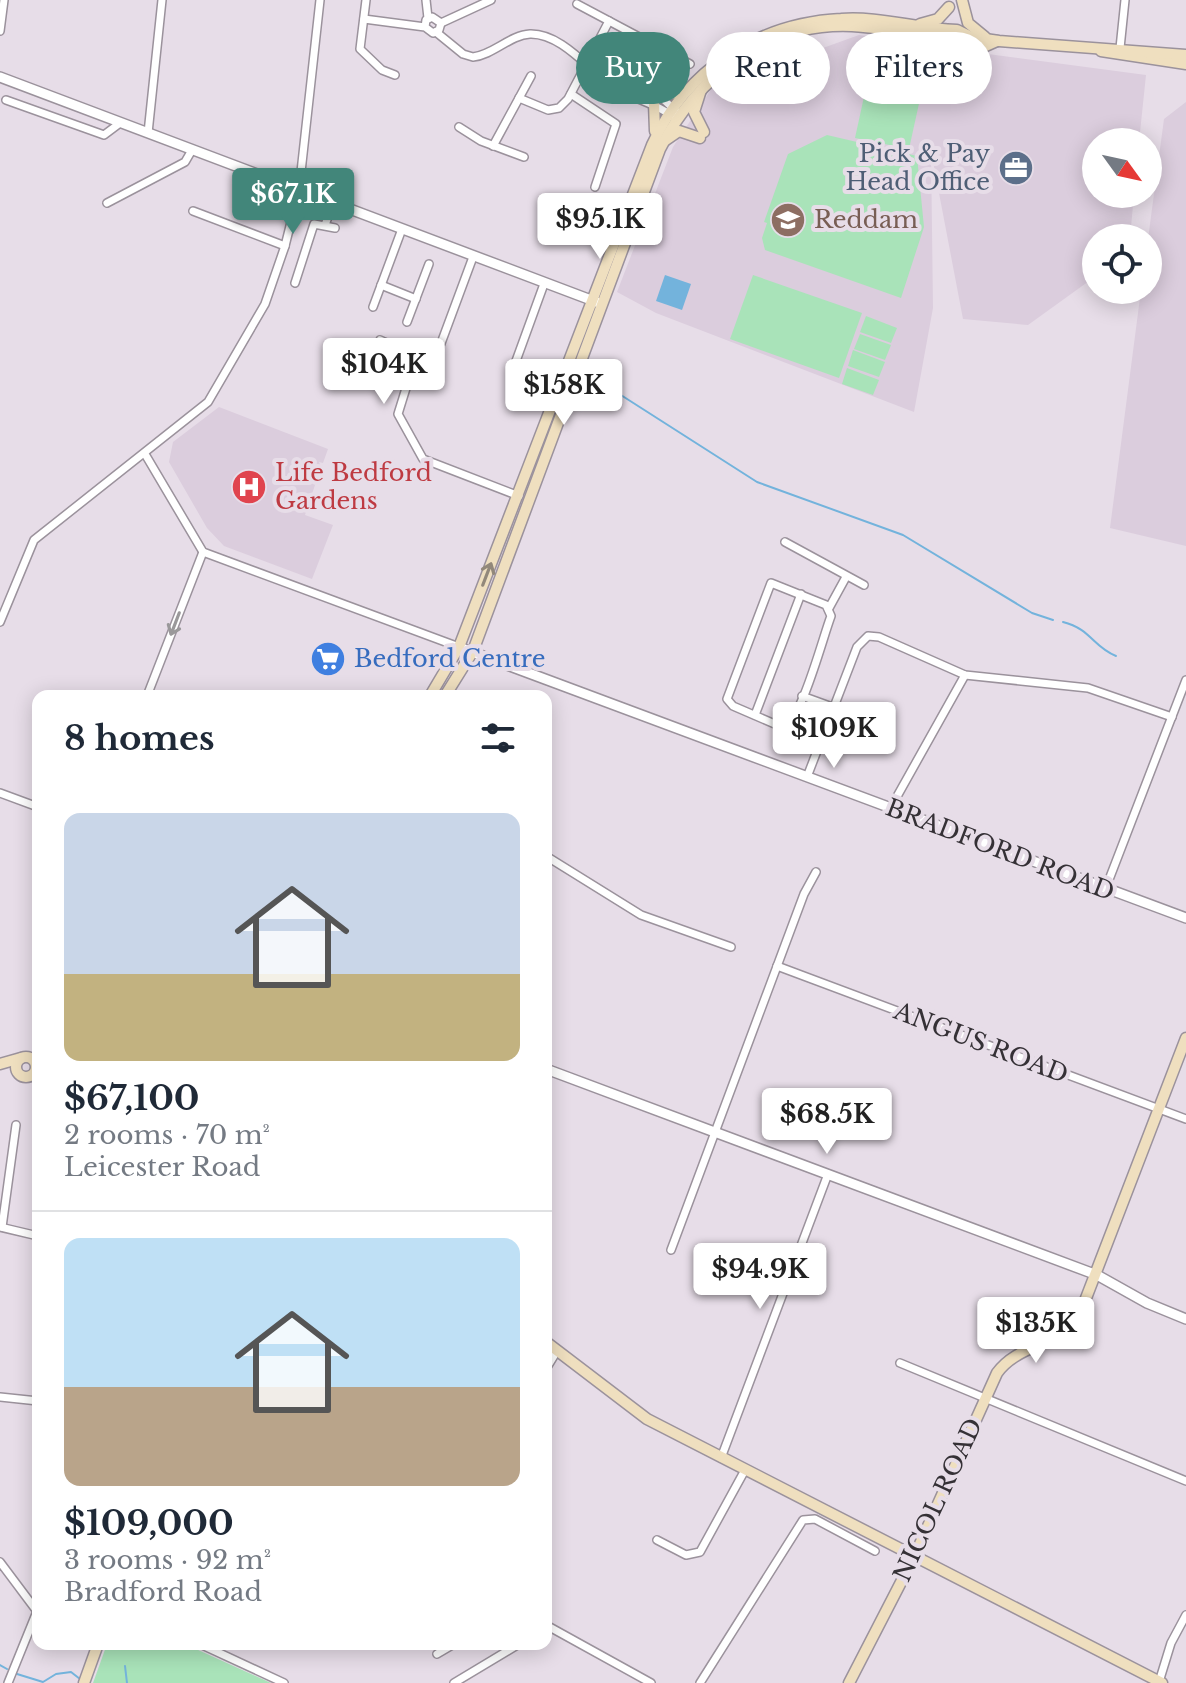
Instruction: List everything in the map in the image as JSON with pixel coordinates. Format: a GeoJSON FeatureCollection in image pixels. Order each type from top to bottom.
{"type":"FeatureCollection","features":[{"type":"Feature","properties":{"kind":"main road"},"geometry":{"type":"LineString","coordinates":[[951,32],[961,0]]}},
{"type":"Feature","properties":{"kind":"main road"},"geometry":{"type":"LineString","coordinates":[[961,0],[968,23],[979,32]]}},
{"type":"Feature","properties":{"kind":"main road"},"geometry":{"type":"LineString","coordinates":[[950,3],[950,32]]}},
{"type":"Feature","properties":{"kind":"main road"},"geometry":{"type":"LineString","coordinates":[[902,24],[930,22],[950,3]]}},
{"type":"Feature","properties":{"kind":"main road"},"geometry":{"type":"LineString","coordinates":[[785,32],[803,24],[842,18],[902,24],[940,32]]}},
{"type":"Feature","properties":{"kind":"main road"},"geometry":{"type":"LineString","coordinates":[[808,32],[852,26],[926,32]]}},
{"type":"Feature","properties":{"kind":"main road"},"geometry":{"type":"LineString","coordinates":[[992,40],[1186,55]]}},
{"type":"Feature","properties":{"kind":"main road"},"geometry":{"type":"LineString","coordinates":[[992,44],[999,41]]}},
{"type":"Feature","properties":{"kind":"main road"},"geometry":{"type":"LineString","coordinates":[[1091,48],[1125,57],[1186,64]]}},
{"type":"Feature","properties":{"kind":"main road"},"geometry":{"type":"LineString","coordinates":[[690,85],[706,71]]}},
{"type":"Feature","properties":{"kind":"main road"},"geometry":{"type":"LineString","coordinates":[[674,114],[706,83]]}},
{"type":"Feature","properties":{"kind":"main road"},"geometry":{"type":"LineString","coordinates":[[658,144],[679,131],[702,135],[694,112],[703,85]]}},
{"type":"Feature","properties":{"kind":"main road"},"geometry":{"type":"LineString","coordinates":[[656,104],[658,144]]}},
{"type":"Feature","properties":{"kind":"main road"},"geometry":{"type":"LineString","coordinates":[[434,690],[459,647],[523,498],[658,144],[679,104]]}},
{"type":"Feature","properties":{"kind":"main road"},"geometry":{"type":"LineString","coordinates":[[449,690],[473,651],[523,498]]}},
{"type":"Feature","properties":{"kind":"main road","name":"NICOL ROAD"},"geometry":{"type":"LineString","coordinates":[[849,1683],[915,1555],[984,1399],[1007,1361],[1074,1324],[1097,1275],[1186,1038]]}},
{"type":"Feature","properties":{"kind":"main road"},"geometry":{"type":"LineString","coordinates":[[0,1064],[28,1056],[32,1062]]}},
{"type":"Feature","properties":{"kind":"main road"},"geometry":{"type":"LineString","coordinates":[[18,1072],[16,1066],[21,1058]]}},
{"type":"Feature","properties":{"kind":"main road"},"geometry":{"type":"LineString","coordinates":[[0,1070],[18,1072],[25,1077],[32,1071]]}},
{"type":"Feature","properties":{"kind":"main road"},"geometry":{"type":"LineString","coordinates":[[552,1347],[647,1419],[1160,1682]]}},
{"type":"Feature","properties":{"kind":"main road"},"geometry":{"type":"LineString","coordinates":[[84,1683],[96,1650]]}},
{"type":"Feature","properties":{"kind":"street"},"geometry":{"type":"LineString","coordinates":[[0,31],[4,0]]}},
{"type":"Feature","properties":{"kind":"street"},"geometry":{"type":"LineString","coordinates":[[148,133],[162,0]]}},
{"type":"Feature","properties":{"kind":"street"},"geometry":{"type":"LineString","coordinates":[[0,622],[34,540],[145,454],[213,396],[269,296],[299,190],[320,0]]}},
{"type":"Feature","properties":{"kind":"street"},"geometry":{"type":"LineString","coordinates":[[366,0],[362,53],[382,70],[395,75]]}},
{"type":"Feature","properties":{"kind":"street"},"geometry":{"type":"LineString","coordinates":[[425,27],[428,18],[426,0]]}},
{"type":"Feature","properties":{"kind":"street"},"geometry":{"type":"LineString","coordinates":[[471,0],[471,10]]}},
{"type":"Feature","properties":{"kind":"street"},"geometry":{"type":"LineString","coordinates":[[436,32],[441,23],[491,0]]}},
{"type":"Feature","properties":{"kind":"street"},"geometry":{"type":"LineString","coordinates":[[1120,48],[1125,0]]}},
{"type":"Feature","properties":{"kind":"street"},"geometry":{"type":"LineString","coordinates":[[577,4],[630,32]]}},
{"type":"Feature","properties":{"kind":"street"},"geometry":{"type":"LineString","coordinates":[[428,18],[436,17],[441,23]]}},
{"type":"Feature","properties":{"kind":"street"},"geometry":{"type":"LineString","coordinates":[[364,19],[425,27],[469,57],[478,57],[529,34],[544,37],[576,55]]}},
{"type":"Feature","properties":{"kind":"street"},"geometry":{"type":"LineString","coordinates":[[603,32],[609,21]]}},
{"type":"Feature","properties":{"kind":"street"},"geometry":{"type":"LineString","coordinates":[[493,146],[531,76]]}},
{"type":"Feature","properties":{"kind":"street"},"geometry":{"type":"LineString","coordinates":[[0,77],[598,303]]}},
{"type":"Feature","properties":{"kind":"street"},"geometry":{"type":"LineString","coordinates":[[519,98],[537,108],[553,110],[565,104],[576,83]]}},
{"type":"Feature","properties":{"kind":"street"},"geometry":{"type":"LineString","coordinates":[[571,94],[616,124],[595,187]]}},
{"type":"Feature","properties":{"kind":"street"},"geometry":{"type":"LineString","coordinates":[[6,100],[104,135],[120,123]]}},
{"type":"Feature","properties":{"kind":"street"},"geometry":{"type":"LineString","coordinates":[[661,104],[674,114]]}},
{"type":"Feature","properties":{"kind":"street"},"geometry":{"type":"LineString","coordinates":[[459,127],[493,146],[524,157]]}},
{"type":"Feature","properties":{"kind":"street"},"geometry":{"type":"LineString","coordinates":[[107,203],[185,162],[192,150]]}},
{"type":"Feature","properties":{"kind":"street"},"geometry":{"type":"LineString","coordinates":[[325,225],[333,203]]}},
{"type":"Feature","properties":{"kind":"street"},"geometry":{"type":"LineString","coordinates":[[193,211],[285,246]]}},
{"type":"Feature","properties":{"kind":"street"},"geometry":{"type":"LineString","coordinates":[[295,283],[312,226],[316,223],[335,228]]}},
{"type":"Feature","properties":{"kind":"street"},"geometry":{"type":"LineString","coordinates":[[373,307],[402,229]]}},
{"type":"Feature","properties":{"kind":"street"},"geometry":{"type":"LineString","coordinates":[[440,346],[473,257]]}},
{"type":"Feature","properties":{"kind":"street"},"geometry":{"type":"LineString","coordinates":[[407,322],[429,264]]}},
{"type":"Feature","properties":{"kind":"street"},"geometry":{"type":"LineString","coordinates":[[512,372],[544,284]]}},
{"type":"Feature","properties":{"kind":"street"},"geometry":{"type":"LineString","coordinates":[[381,285],[416,299]]}},
{"type":"Feature","properties":{"kind":"street"},"geometry":{"type":"LineString","coordinates":[[380,340],[416,356],[398,414],[423,459],[523,498]]}},
{"type":"Feature","properties":{"kind":"street"},"geometry":{"type":"LineString","coordinates":[[145,454],[203,552],[149,690]]}},
{"type":"Feature","properties":{"kind":"street"},"geometry":{"type":"LineString","coordinates":[[785,542],[864,585]]}},
{"type":"Feature","properties":{"kind":"street","name":"BRADFORD ROAD"},"geometry":{"type":"LineString","coordinates":[[203,552],[1186,918]]}},
{"type":"Feature","properties":{"kind":"street"},"geometry":{"type":"LineString","coordinates":[[829,608],[774,583],[766,592],[727,699],[729,704],[784,728],[790,724],[831,616],[829,608],[846,577]]}},
{"type":"Feature","properties":{"kind":"street"},"geometry":{"type":"LineString","coordinates":[[755,715],[801,594]]}},
{"type":"Feature","properties":{"kind":"street"},"geometry":{"type":"LineString","coordinates":[[807,777],[857,647],[868,636],[879,637],[965,675],[1088,688],[1172,717]]}},
{"type":"Feature","properties":{"kind":"street"},"geometry":{"type":"LineString","coordinates":[[890,809],[965,675]]}},
{"type":"Feature","properties":{"kind":"street"},"geometry":{"type":"LineString","coordinates":[[1105,890],[1186,680]]}},
{"type":"Feature","properties":{"kind":"street"},"geometry":{"type":"LineString","coordinates":[[802,696],[835,708]]}},
{"type":"Feature","properties":{"kind":"street"},"geometry":{"type":"LineString","coordinates":[[0,793],[32,805]]}},
{"type":"Feature","properties":{"kind":"street"},"geometry":{"type":"LineString","coordinates":[[552,860],[641,915],[731,947]]}},
{"type":"Feature","properties":{"kind":"street"},"geometry":{"type":"LineString","coordinates":[[671,1250],[804,894],[816,872]]}},
{"type":"Feature","properties":{"kind":"street","name":"ANGUS ROAD"},"geometry":{"type":"LineString","coordinates":[[777,966],[1186,1119]]}},
{"type":"Feature","properties":{"kind":"street"},"geometry":{"type":"LineString","coordinates":[[552,1071],[1097,1275],[1147,1303],[1186,1319]]}},
{"type":"Feature","properties":{"kind":"street"},"geometry":{"type":"LineString","coordinates":[[16,1125],[1,1227],[32,1235]]}},
{"type":"Feature","properties":{"kind":"street"},"geometry":{"type":"LineString","coordinates":[[721,1458],[828,1174]]}},
{"type":"Feature","properties":{"kind":"street"},"geometry":{"type":"LineString","coordinates":[[552,1359],[557,1351]]}},
{"type":"Feature","properties":{"kind":"street"},"geometry":{"type":"LineString","coordinates":[[900,1363],[1186,1481]]}},
{"type":"Feature","properties":{"kind":"street"},"geometry":{"type":"LineString","coordinates":[[0,1397],[32,1400]]}},
{"type":"Feature","properties":{"kind":"street"},"geometry":{"type":"LineString","coordinates":[[657,1540],[686,1555],[700,1552],[745,1470]]}},
{"type":"Feature","properties":{"kind":"street"},"geometry":{"type":"LineString","coordinates":[[700,1683],[803,1520],[815,1519],[875,1551]]}},
{"type":"Feature","properties":{"kind":"street"},"geometry":{"type":"LineString","coordinates":[[0,1562],[32,1603]]}},
{"type":"Feature","properties":{"kind":"street"},"geometry":{"type":"LineString","coordinates":[[1160,1682],[1171,1643],[1186,1615]]}},
{"type":"Feature","properties":{"kind":"street"},"geometry":{"type":"LineString","coordinates":[[8,1683],[32,1622]]}},
{"type":"Feature","properties":{"kind":"street"},"geometry":{"type":"LineString","coordinates":[[552,1629],[651,1683]]}},
{"type":"Feature","properties":{"kind":"street"},"geometry":{"type":"LineString","coordinates":[[213,1650],[284,1683]]}},
{"type":"Feature","properties":{"kind":"street"},"geometry":{"type":"LineString","coordinates":[[437,1654],[444,1650]]}},
{"type":"Feature","properties":{"kind":"street"},"geometry":{"type":"LineString","coordinates":[[454,1683],[509,1650]]}},
{"type":"Feature","properties":{"kind":"shaded area","name":"Reddam"},"geometry":{"type":"Polygon","coordinates":[[[846,40],[846,104],[992,104],[992,55],[1146,75],[1140,128],[1082,128],[1082,208],[1133,208],[1131,224],[1082,224],[1082,286],[1028,325],[963,319],[931,151],[933,308],[914,412],[656,313],[617,292],[673,147],[706,97],[706,104],[830,104],[830,45],[846,40]]]}},
{"type":"Feature","properties":{"kind":"shaded area"},"geometry":{"type":"Polygon","coordinates":[[[1186,102],[1186,546],[1110,528],[1139,304],[1162,304],[1162,224],[1150,224],[1152,208],[1162,208],[1164,119],[1186,102]]]}},
{"type":"Feature","properties":{"kind":"shaded area","name":"Life Bedford Gardens"},"geometry":{"type":"Polygon","coordinates":[[[219,407],[328,449],[323,463],[319,462],[321,467],[305,515],[333,525],[312,579],[224,546],[207,528],[169,462],[173,442],[219,407]]]}},
{"type":"Feature","properties":{"kind":"green space"},"geometry":{"type":"Polygon","coordinates":[[[862,104],[919,104],[909,149],[855,138],[862,104]]]}},
{"type":"Feature","properties":{"kind":"green space"},"geometry":{"type":"Polygon","coordinates":[[[827,135],[917,156],[924,227],[901,298],[765,250],[762,238],[767,223],[764,222],[788,154],[827,135]]]}},
{"type":"Feature","properties":{"kind":"green space"},"geometry":{"type":"Polygon","coordinates":[[[753,275],[862,313],[839,378],[730,339],[753,275]]]}},
{"type":"Feature","properties":{"kind":"green space"},"geometry":{"type":"Polygon","coordinates":[[[866,316],[897,328],[891,343],[860,332],[866,316]]]}},
{"type":"Feature","properties":{"kind":"green space"},"geometry":{"type":"Polygon","coordinates":[[[860,334],[891,345],[885,360],[854,349],[860,334]]]}},
{"type":"Feature","properties":{"kind":"green space"},"geometry":{"type":"Polygon","coordinates":[[[853,350],[885,362],[879,377],[848,366],[853,350]]]}},
{"type":"Feature","properties":{"kind":"green space"},"geometry":{"type":"Polygon","coordinates":[[[847,368],[879,380],[873,395],[842,384],[847,368]]]}},
{"type":"Feature","properties":{"kind":"green space"},"geometry":{"type":"Polygon","coordinates":[[[105,1650],[198,1650],[271,1683],[93,1683],[105,1650]]]}},
{"type":"Feature","properties":{"kind":"water"},"geometry":{"type":"Polygon","coordinates":[[[665,275],[691,284],[682,310],[656,301],[665,275]]]}},
{"type":"Feature","properties":{"kind":"waterway"},"geometry":{"type":"LineString","coordinates":[[588,374],[757,482],[903,535],[1032,613],[1053,620]]}},
{"type":"Feature","properties":{"kind":"waterway"},"geometry":{"type":"LineString","coordinates":[[1063,622],[1080,629],[1116,656]]}},
{"type":"Feature","properties":{"kind":"waterway"},"geometry":{"type":"LineString","coordinates":[[0,1665],[7,1669]]}},
{"type":"Feature","properties":{"kind":"waterway"},"geometry":{"type":"LineString","coordinates":[[125,1666],[127,1683]]}},
{"type":"Feature","properties":{"kind":"waterway"},"geometry":{"type":"LineString","coordinates":[[17,1674],[43,1682],[56,1674],[71,1672],[80,1679]]}},
{"type":"Feature","properties":{"kind":"place","name":"Pick & Pay Head Office"},"geometry":{"type":"Point","coordinates":[1016,168]}},
{"type":"Feature","properties":{"kind":"place","name":"Reddam"},"geometry":{"type":"Point","coordinates":[788,220]}},
{"type":"Feature","properties":{"kind":"place","name":"Life Bedford Gardens"},"geometry":{"type":"Point","coordinates":[249,487]}},
{"type":"Feature","properties":{"kind":"place","name":"Bedford Centre"},"geometry":{"type":"Point","coordinates":[328,659]}}]}
